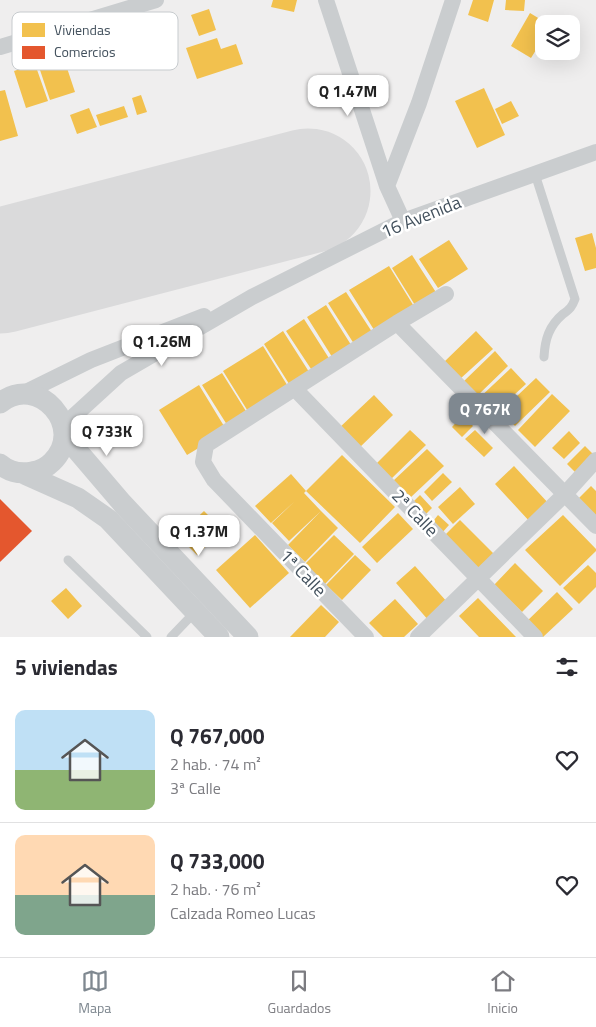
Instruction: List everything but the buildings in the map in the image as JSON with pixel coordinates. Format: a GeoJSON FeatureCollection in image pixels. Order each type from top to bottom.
{"type":"FeatureCollection","features":[{"type":"Feature","properties":{"kind":"street"},"geometry":{"type":"LineString","coordinates":[[116,12],[156,0]]}},
{"type":"Feature","properties":{"kind":"street"},"geometry":{"type":"LineString","coordinates":[[326,0],[387,186],[403,222]]}},
{"type":"Feature","properties":{"kind":"street"},"geometry":{"type":"LineString","coordinates":[[387,186],[419,103],[453,0]]}},
{"type":"Feature","properties":{"kind":"street"},"geometry":{"type":"LineString","coordinates":[[0,47],[12,43]]}},
{"type":"Feature","properties":{"kind":"street","name":"16 Avenida"},"geometry":{"type":"LineString","coordinates":[[64,431],[121,373],[252,297],[403,222],[596,152]]}},
{"type":"Feature","properties":{"kind":"street"},"geometry":{"type":"LineString","coordinates":[[295,389],[397,323],[446,294]]}},
{"type":"Feature","properties":{"kind":"street","name":"16 Avenida"},"geometry":{"type":"LineString","coordinates":[[22,394],[91,360],[252,297]]}},
{"type":"Feature","properties":{"kind":"street"},"geometry":{"type":"LineString","coordinates":[[397,323],[596,526]]}},
{"type":"Feature","properties":{"kind":"street","name":"1ª Calle"},"geometry":{"type":"LineString","coordinates":[[295,389],[206,445],[203,462],[214,480],[366,637]]}},
{"type":"Feature","properties":{"kind":"street","name":"2ª Calle"},"geometry":{"type":"LineString","coordinates":[[295,389],[534,637]]}},
{"type":"Feature","properties":{"kind":"street"},"geometry":{"type":"LineString","coordinates":[[0,403],[12,396],[22,394],[44,399],[56,411],[64,431],[122,502],[248,637]]}},
{"type":"Feature","properties":{"kind":"street"},"geometry":{"type":"LineString","coordinates":[[6,468],[35,472],[46,467],[56,458],[62,448],[64,431]]}},
{"type":"Feature","properties":{"kind":"street"},"geometry":{"type":"LineString","coordinates":[[418,637],[565,494],[596,460]]}},
{"type":"Feature","properties":{"kind":"street"},"geometry":{"type":"LineString","coordinates":[[6,468],[78,498],[108,519],[219,637]]}},
{"type":"Feature","properties":{"kind":"lane"},"geometry":{"type":"LineString","coordinates":[[535,174],[575,300],[572,308],[553,324],[548,333],[544,356]]}},
{"type":"Feature","properties":{"kind":"lane"},"geometry":{"type":"LineString","coordinates":[[68,560],[147,637]]}},
{"type":"Feature","properties":{"kind":"lane"},"geometry":{"type":"LineString","coordinates":[[170,637],[195,611]]}},
{"type":"Feature","properties":{"kind":"runway"},"geometry":{"type":"LineString","coordinates":[[0,271],[308,191]]}}]}
